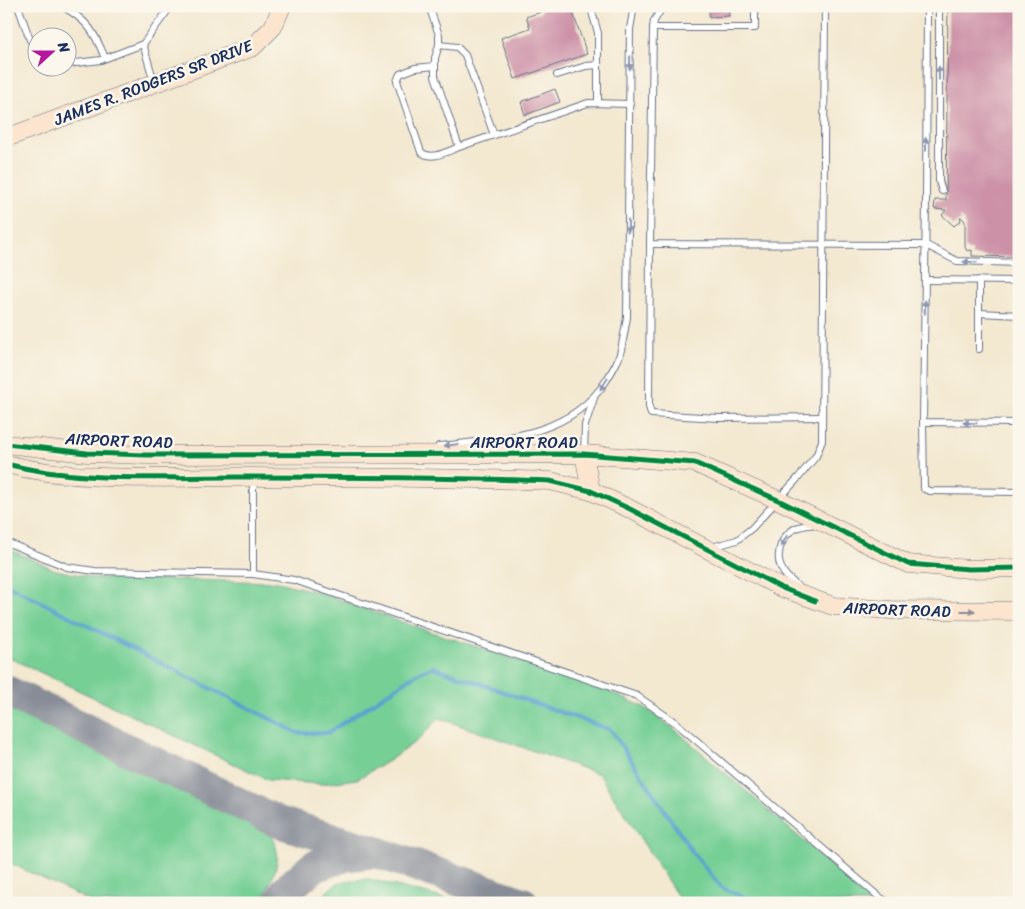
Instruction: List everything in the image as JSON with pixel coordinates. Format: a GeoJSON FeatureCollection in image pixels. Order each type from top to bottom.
{"type":"FeatureCollection","features":[{"type":"Feature","properties":{"kind":"main road","name":"JAMES R. RODGERS SR DRIVE"},"geometry":{"type":"LineString","coordinates":[[6,138],[253,47],[273,27],[282,6]]}},
{"type":"Feature","properties":{"kind":"main road","name":"AIRPORT ROAD"},"geometry":{"type":"LineString","coordinates":[[7,443],[88,453],[584,454],[695,464],[778,500],[908,564],[969,568],[1019,568]]}},
{"type":"Feature","properties":{"kind":"main road","name":"AIRPORT ROAD"},"geometry":{"type":"LineString","coordinates":[[584,454],[591,491]]}},
{"type":"Feature","properties":{"kind":"main road","name":"AIRPORT ROAD"},"geometry":{"type":"LineString","coordinates":[[6,464],[56,474],[111,478],[253,477],[550,481],[591,491],[630,509],[782,588],[833,606],[891,610],[1019,611]]}},
{"type":"Feature","properties":{"kind":"lane"},"geometry":{"type":"LineString","coordinates":[[18,6],[28,34]]}},
{"type":"Feature","properties":{"kind":"lane"},"geometry":{"type":"LineString","coordinates":[[62,6],[86,23],[94,32],[105,58]]}},
{"type":"Feature","properties":{"kind":"lane"},"geometry":{"type":"LineString","coordinates":[[78,62],[105,58],[143,44],[171,6]]}},
{"type":"Feature","properties":{"kind":"lane"},"geometry":{"type":"LineString","coordinates":[[429,6],[439,35],[435,66],[437,86],[459,147]]}},
{"type":"Feature","properties":{"kind":"lane"},"geometry":{"type":"LineString","coordinates":[[584,454],[585,425],[594,398],[620,355],[627,317],[630,29],[632,15],[636,6]]}},
{"type":"Feature","properties":{"kind":"lane"},"geometry":{"type":"LineString","coordinates":[[663,6],[654,21],[653,28],[649,407],[651,414],[719,418],[822,417]]}},
{"type":"Feature","properties":{"kind":"lane"},"geometry":{"type":"LineString","coordinates":[[653,28],[755,28],[755,6]]}},
{"type":"Feature","properties":{"kind":"lane"},"geometry":{"type":"LineString","coordinates":[[705,548],[721,546],[737,540],[752,528],[816,456],[822,441],[824,6]]}},
{"type":"Feature","properties":{"kind":"lane"},"geometry":{"type":"LineString","coordinates":[[927,6],[924,489],[930,491],[1019,492]]}},
{"type":"Feature","properties":{"kind":"lane"},"geometry":{"type":"LineString","coordinates":[[939,6],[939,181],[942,191]]}},
{"type":"Feature","properties":{"kind":"lane"},"geometry":{"type":"LineString","coordinates":[[592,12],[598,33],[598,103]]}},
{"type":"Feature","properties":{"kind":"lane"},"geometry":{"type":"LineString","coordinates":[[143,44],[155,83]]}},
{"type":"Feature","properties":{"kind":"lane"},"geometry":{"type":"LineString","coordinates":[[439,45],[457,47],[465,55],[494,136]]}},
{"type":"Feature","properties":{"kind":"lane"},"geometry":{"type":"LineString","coordinates":[[435,66],[428,65],[415,68],[400,74],[397,81],[421,152],[428,156],[494,136],[588,103],[630,104]]}},
{"type":"Feature","properties":{"kind":"lane"},"geometry":{"type":"LineString","coordinates":[[557,76],[586,66],[598,65]]}},
{"type":"Feature","properties":{"kind":"lane"},"geometry":{"type":"LineString","coordinates":[[650,244],[926,245],[957,261],[1019,263]]}},
{"type":"Feature","properties":{"kind":"lane"},"geometry":{"type":"LineString","coordinates":[[925,280],[1019,281]]}},
{"type":"Feature","properties":{"kind":"lane"},"geometry":{"type":"LineString","coordinates":[[979,280],[979,349]]}},
{"type":"Feature","properties":{"kind":"lane"},"geometry":{"type":"LineString","coordinates":[[979,313],[1019,314]]}},
{"type":"Feature","properties":{"kind":"lane"},"geometry":{"type":"LineString","coordinates":[[371,455],[534,433],[564,420],[594,398]]}},
{"type":"Feature","properties":{"kind":"lane"},"geometry":{"type":"LineString","coordinates":[[923,422],[1019,424]]}},
{"type":"Feature","properties":{"kind":"lane"},"geometry":{"type":"LineString","coordinates":[[253,477],[253,574]]}},
{"type":"Feature","properties":{"kind":"lane"},"geometry":{"type":"LineString","coordinates":[[815,601],[784,574],[780,566],[778,553],[782,542],[795,528],[805,525],[826,524]]}},
{"type":"Feature","properties":{"kind":"lane"},"geometry":{"type":"LineString","coordinates":[[6,542],[67,567],[95,571],[253,574],[294,580],[636,696],[676,723],[878,896],[889,903]]}},
{"type":"Feature","properties":{"kind":"green space"},"geometry":{"type":"Polygon","coordinates":[[[6,548],[56,570],[94,578],[278,582],[321,593],[419,628],[591,684],[644,707],[678,732],[875,903],[682,903],[599,774],[439,718],[419,739],[390,760],[357,779],[321,784],[268,780],[6,656],[6,548]]]}},
{"type":"Feature","properties":{"kind":"green space"},"geometry":{"type":"Polygon","coordinates":[[[6,702],[258,822],[268,832],[277,851],[275,870],[261,903],[94,903],[6,861],[6,702]]]}},
{"type":"Feature","properties":{"kind":"green space"},"geometry":{"type":"Polygon","coordinates":[[[369,879],[459,903],[319,903],[329,890],[340,883],[369,879]]]}},
{"type":"Feature","properties":{"kind":"building"},"geometry":{"type":"Polygon","coordinates":[[[542,6],[558,6],[560,11],[571,7],[587,54],[515,79],[501,38],[530,28],[526,17],[541,12],[542,6]]]}},
{"type":"Feature","properties":{"kind":"building"},"geometry":{"type":"Polygon","coordinates":[[[709,6],[728,6],[729,16],[709,17],[709,6]]]}},
{"type":"Feature","properties":{"kind":"building"},"geometry":{"type":"Polygon","coordinates":[[[948,6],[1019,6],[1019,257],[972,256],[972,250],[967,251],[965,247],[965,221],[960,217],[961,220],[954,226],[942,215],[946,210],[934,209],[935,200],[946,200],[948,6]]]}},
{"type":"Feature","properties":{"kind":"building"},"geometry":{"type":"Polygon","coordinates":[[[555,89],[560,102],[525,115],[521,102],[555,89]]]}},
{"type":"Feature","properties":{"kind":"waterway"},"geometry":{"type":"LineString","coordinates":[[6,584],[298,733],[328,733],[418,673],[433,667],[611,730],[693,853],[722,888],[759,903]]}},
{"type":"Feature","properties":{"kind":"taxiway"},"geometry":{"type":"LineString","coordinates":[[6,691],[278,822],[376,852]]}},
{"type":"Feature","properties":{"kind":"taxiway"},"geometry":{"type":"LineString","coordinates":[[279,903],[286,890],[313,867],[345,856],[376,852],[523,903]]}},
{"type":"Feature","properties":{"kind":"cycle path"},"geometry":{"type":"LineString","coordinates":[[6,444],[87,453],[146,455],[584,454],[695,463],[778,500],[908,564],[969,569],[1019,568]]}},
{"type":"Feature","properties":{"kind":"cycle path"},"geometry":{"type":"LineString","coordinates":[[6,464],[63,474],[121,478],[393,478],[550,481],[591,491],[630,509],[782,588],[815,601]]}}]}
